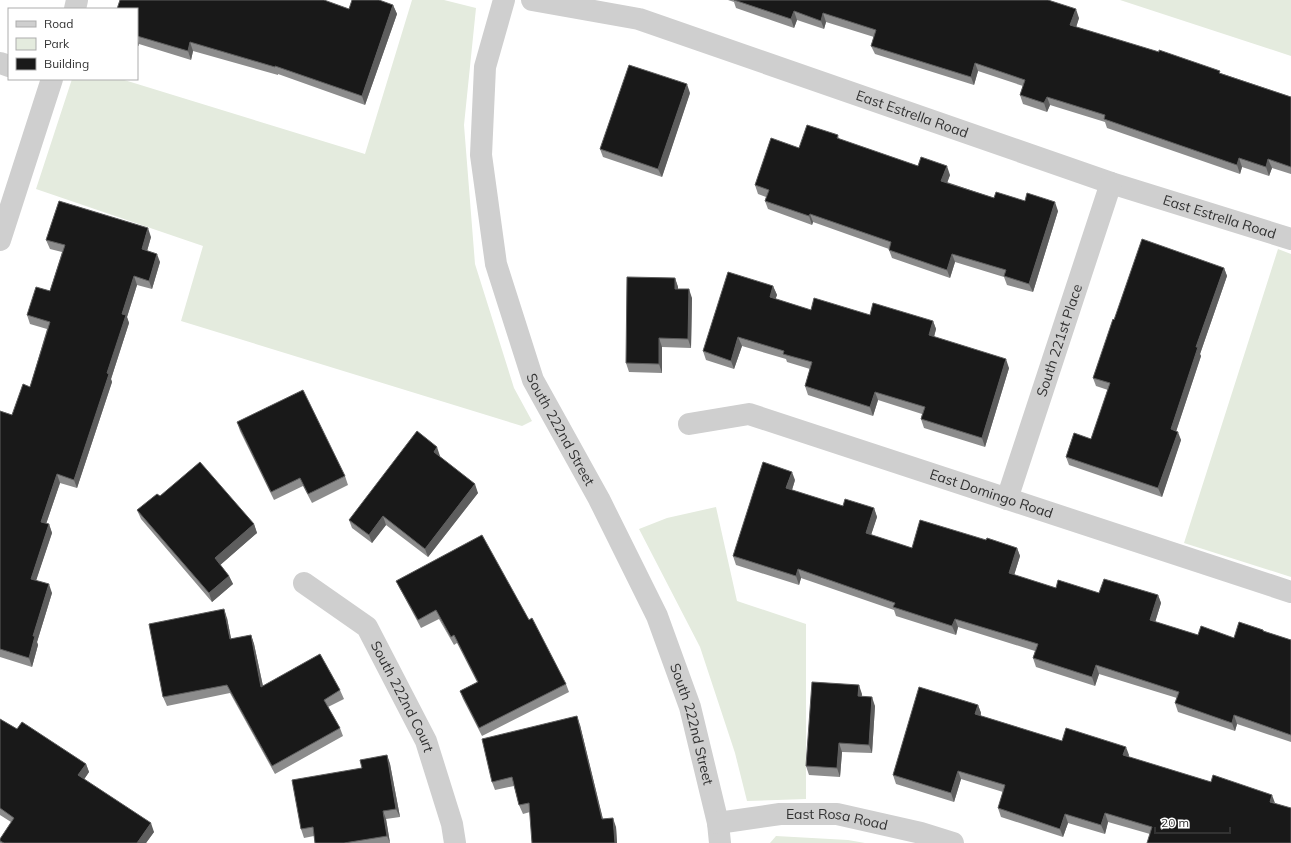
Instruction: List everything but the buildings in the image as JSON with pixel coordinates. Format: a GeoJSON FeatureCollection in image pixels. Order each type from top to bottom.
{"type":"FeatureCollection","features":[{"type":"Feature","properties":{"kind":"street","name":"South 222nd Street"},"geometry":{"type":"LineString","coordinates":[[504,0],[485,67],[481,155],[496,264],[533,380],[599,499],[657,616],[690,707],[719,833]]}},
{"type":"Feature","properties":{"kind":"street","name":"East Estrella Road"},"geometry":{"type":"LineString","coordinates":[[532,0],[639,19],[1111,182],[1291,239]]}},
{"type":"Feature","properties":{"kind":"street"},"geometry":{"type":"LineString","coordinates":[[0,240],[51,80]]}},
{"type":"Feature","properties":{"kind":"street","name":"South 221st Place"},"geometry":{"type":"LineString","coordinates":[[1007,499],[1111,182]]}},
{"type":"Feature","properties":{"kind":"street","name":"East Domingo Road"},"geometry":{"type":"LineString","coordinates":[[689,424],[749,414],[1291,592]]}},
{"type":"Feature","properties":{"kind":"street","name":"South 222nd Court"},"geometry":{"type":"LineString","coordinates":[[304,582],[368,627],[426,741],[452,824],[455,843]]}},
{"type":"Feature","properties":{"kind":"street","name":"East Rosa Road"},"geometry":{"type":"LineString","coordinates":[[719,833],[780,814],[837,814],[920,833],[953,843]]}},
{"type":"Feature","properties":{"kind":"green space"},"geometry":{"type":"Polygon","coordinates":[[[412,0],[444,0],[476,8],[464,125],[475,264],[514,388],[532,421],[522,426],[181,321],[203,246],[36,189],[72,80],[124,80],[365,154],[412,0]]]}},
{"type":"Feature","properties":{"kind":"green space"},"geometry":{"type":"Polygon","coordinates":[[[1120,0],[1291,0],[1291,56],[1120,0]]]}},
{"type":"Feature","properties":{"kind":"green space"},"geometry":{"type":"Polygon","coordinates":[[[1278,249],[1291,254],[1291,577],[1184,543],[1278,249]]]}},
{"type":"Feature","properties":{"kind":"green space"},"geometry":{"type":"Polygon","coordinates":[[[716,507],[737,601],[806,624],[806,799],[747,801],[735,753],[700,647],[639,529],[667,518],[716,507]]]}},
{"type":"Feature","properties":{"kind":"green space"},"geometry":{"type":"Polygon","coordinates":[[[776,836],[848,840],[865,843],[770,843],[776,836]]]}}]}
